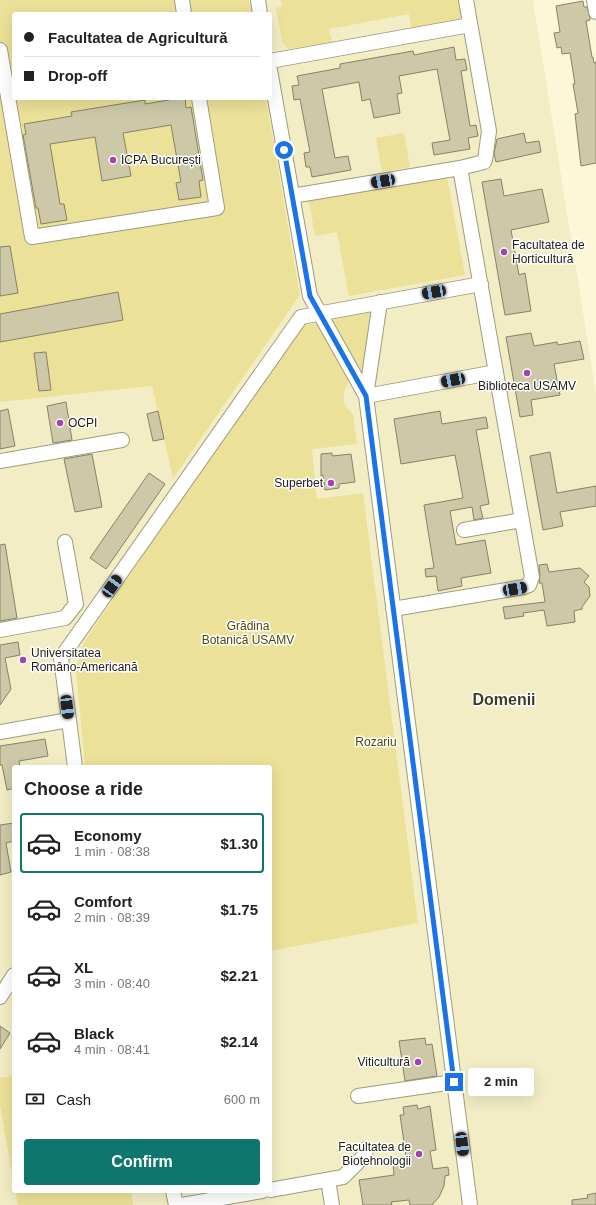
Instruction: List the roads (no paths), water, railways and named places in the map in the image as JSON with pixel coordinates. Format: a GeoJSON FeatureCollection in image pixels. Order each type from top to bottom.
{"type":"FeatureCollection","features":[{"type":"Feature","properties":{"kind":"street"},"geometry":{"type":"LineString","coordinates":[[182,0],[184,12]]}},
{"type":"Feature","properties":{"kind":"street"},"geometry":{"type":"LineString","coordinates":[[258,0],[260,12]]}},
{"type":"Feature","properties":{"kind":"street"},"geometry":{"type":"LineString","coordinates":[[292,196],[460,168],[484,162],[489,131],[466,0]]}},
{"type":"Feature","properties":{"kind":"street"},"geometry":{"type":"LineString","coordinates":[[594,0],[596,12]]}},
{"type":"Feature","properties":{"kind":"street"},"geometry":{"type":"LineString","coordinates":[[272,61],[470,25]]}},
{"type":"Feature","properties":{"kind":"street"},"geometry":{"type":"LineString","coordinates":[[0,50],[32,237],[217,208],[199,100]]}},
{"type":"Feature","properties":{"kind":"street"},"geometry":{"type":"LineString","coordinates":[[272,81],[310,296],[366,396]]}},
{"type":"Feature","properties":{"kind":"street"},"geometry":{"type":"LineString","coordinates":[[393,609],[524,587],[529,585],[532,577],[460,168]]}},
{"type":"Feature","properties":{"kind":"street"},"geometry":{"type":"LineString","coordinates":[[75,765],[61,658],[301,316],[481,284]]}},
{"type":"Feature","properties":{"kind":"street"},"geometry":{"type":"LineString","coordinates":[[380,302],[366,396],[470,1205]]}},
{"type":"Feature","properties":{"kind":"street"},"geometry":{"type":"LineString","coordinates":[[366,396],[496,372]]}},
{"type":"Feature","properties":{"kind":"street"},"geometry":{"type":"LineString","coordinates":[[0,461],[122,440]]}},
{"type":"Feature","properties":{"kind":"street"},"geometry":{"type":"LineString","coordinates":[[464,530],[522,520]]}},
{"type":"Feature","properties":{"kind":"street"},"geometry":{"type":"LineString","coordinates":[[0,630],[65,618],[76,604],[65,542]]}},
{"type":"Feature","properties":{"kind":"street"},"geometry":{"type":"LineString","coordinates":[[0,732],[68,720]]}},
{"type":"Feature","properties":{"kind":"street"},"geometry":{"type":"LineString","coordinates":[[0,997],[12,978]]}},
{"type":"Feature","properties":{"kind":"street"},"geometry":{"type":"LineString","coordinates":[[358,1096],[454,1082]]}},
{"type":"Feature","properties":{"kind":"street"},"geometry":{"type":"LineString","coordinates":[[272,1190],[343,1177],[365,1155],[366,1149]]}},
{"type":"Feature","properties":{"kind":"street"},"geometry":{"type":"LineString","coordinates":[[328,1180],[332,1205]]}},
{"type":"Feature","properties":{"kind":"street"},"geometry":{"type":"LineString","coordinates":[[174,1193],[176,1205]]}},
{"type":"Feature","properties":{"kind":"street"},"geometry":{"type":"LineString","coordinates":[[182,1205],[251,1193]]}},
{"type":"Feature","properties":{"kind":"place","name":"ICPA București"},"geometry":{"type":"Point","coordinates":[113,160]}},
{"type":"Feature","properties":{"kind":"place","name":"Facultatea de Horticultură"},"geometry":{"type":"Point","coordinates":[504,252]}},
{"type":"Feature","properties":{"kind":"place","name":"Biblioteca USAMV"},"geometry":{"type":"Point","coordinates":[527,373]}},
{"type":"Feature","properties":{"kind":"place","name":"OCPI"},"geometry":{"type":"Point","coordinates":[60,423]}},
{"type":"Feature","properties":{"kind":"place","name":"Superbet"},"geometry":{"type":"Point","coordinates":[331,483]}},
{"type":"Feature","properties":{"kind":"place","name":"Universitatea Româno-Americană"},"geometry":{"type":"Point","coordinates":[23,660]}},
{"type":"Feature","properties":{"kind":"place","name":"Viticultură"},"geometry":{"type":"Point","coordinates":[418,1062]}},
{"type":"Feature","properties":{"kind":"place","name":"Facultatea de Biotehnologii"},"geometry":{"type":"Point","coordinates":[419,1154]}},
{"type":"Feature","properties":{"kind":"district","name":"Domenii"},"geometry":{"type":"Point","coordinates":[504,699]}},
{"type":"Feature","properties":{"kind":"park label","name":"Grădina Botanică USAMV"},"geometry":{"type":"Point","coordinates":[248,633]}},
{"type":"Feature","properties":{"kind":"park label","name":"Rozariu"},"geometry":{"type":"Point","coordinates":[376,742]}}]}
